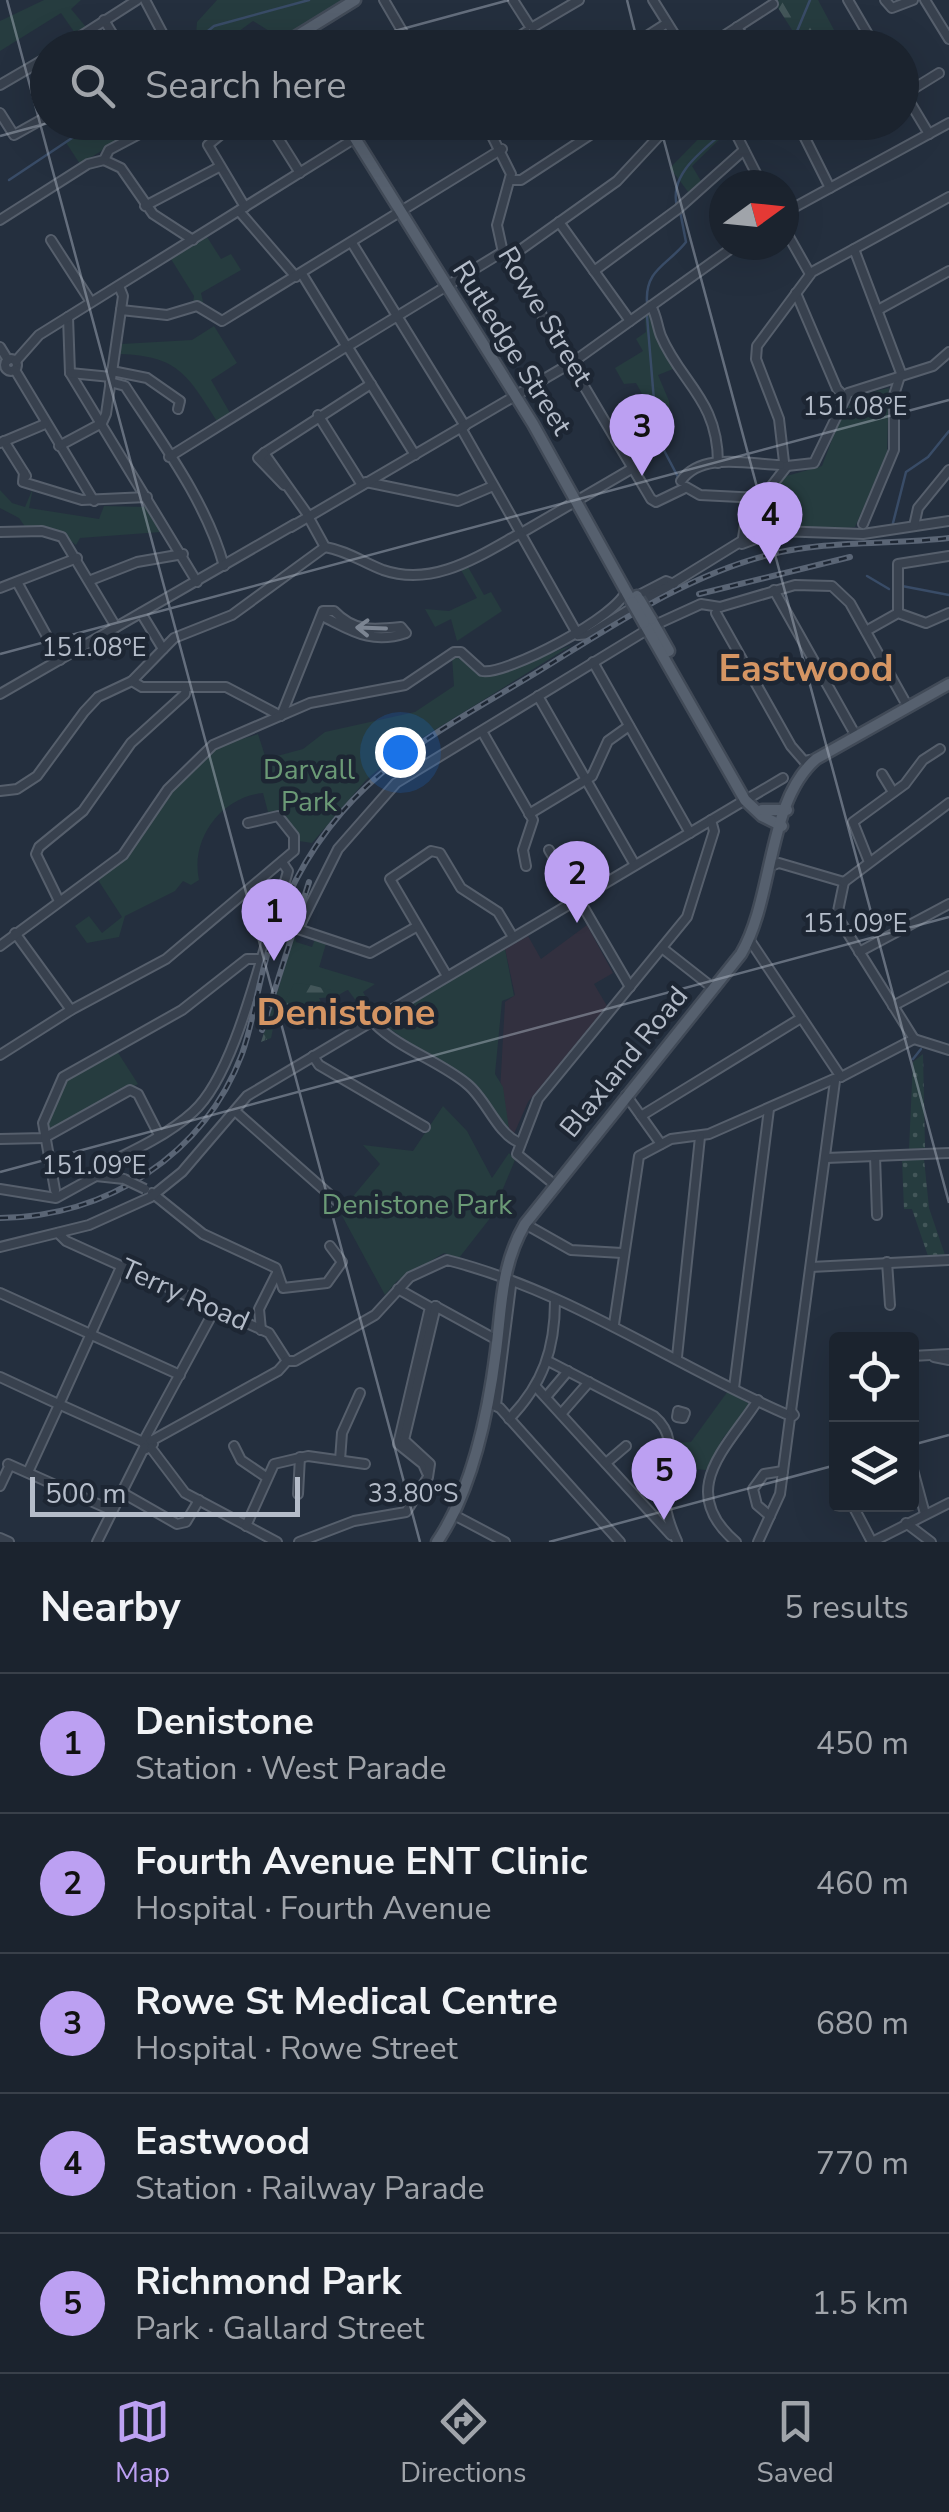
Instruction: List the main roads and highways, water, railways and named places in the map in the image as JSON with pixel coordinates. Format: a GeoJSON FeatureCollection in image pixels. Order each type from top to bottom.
{"type":"FeatureCollection","features":[{"type":"Feature","properties":{"kind":"main road"},"geometry":{"type":"LineString","coordinates":[[313,30],[355,0]]}},
{"type":"Feature","properties":{"kind":"main road","name":"Rutledge Street"},"geometry":{"type":"LineString","coordinates":[[356,140],[516,396],[747,799]]}},
{"type":"Feature","properties":{"kind":"main road"},"geometry":{"type":"LineString","coordinates":[[781,820],[798,779],[816,759],[949,684]]}},
{"type":"Feature","properties":{"kind":"main road"},"geometry":{"type":"LineString","coordinates":[[747,799],[781,820]]}},
{"type":"Feature","properties":{"kind":"main road"},"geometry":{"type":"LineString","coordinates":[[747,799],[781,820]]}},
{"type":"Feature","properties":{"kind":"main road","name":"Blaxland Road"},"geometry":{"type":"LineString","coordinates":[[437,1542],[454,1515],[491,1404],[503,1276],[525,1224],[749,939],[775,861],[781,820]]}},
{"type":"Feature","properties":{"kind":"waterway"},"geometry":{"type":"LineString","coordinates":[[209,30],[309,0]]}},
{"type":"Feature","properties":{"kind":"waterway"},"geometry":{"type":"LineString","coordinates":[[798,30],[810,0]]}},
{"type":"Feature","properties":{"kind":"waterway"},"geometry":{"type":"LineString","coordinates":[[9,180],[69,140]]}},
{"type":"Feature","properties":{"kind":"waterway"},"geometry":{"type":"LineString","coordinates":[[677,206],[678,182],[715,140]]}},
{"type":"Feature","properties":{"kind":"waterway"},"geometry":{"type":"LineString","coordinates":[[647,302],[654,275],[686,242],[680,211]]}},
{"type":"Feature","properties":{"kind":"waterway"},"geometry":{"type":"LineString","coordinates":[[647,316],[657,437],[678,477]]}},
{"type":"Feature","properties":{"kind":"waterway"},"geometry":{"type":"LineString","coordinates":[[893,523],[906,472],[928,457],[949,431]]}},
{"type":"Feature","properties":{"kind":"waterway"},"geometry":{"type":"LineString","coordinates":[[867,576],[889,589]]}},
{"type":"Feature","properties":{"kind":"waterway"},"geometry":{"type":"LineString","coordinates":[[902,586],[949,595]]}},
{"type":"Feature","properties":{"kind":"waterway"},"geometry":{"type":"LineString","coordinates":[[913,1059],[921,1049]]}},
{"type":"Feature","properties":{"kind":"railway"},"geometry":{"type":"LineString","coordinates":[[0,1218],[40,1215],[114,1192],[147,1174],[203,1122],[225,1090],[242,1054],[272,939],[305,863],[342,812],[409,751],[621,620],[678,589],[737,564],[790,550],[949,538]]}},
{"type":"Feature","properties":{"kind":"railway"},"geometry":{"type":"LineString","coordinates":[[699,594],[850,557]]}},
{"type":"Feature","properties":{"kind":"railway"},"geometry":{"type":"LineString","coordinates":[[262,1030],[309,882]]}},
{"type":"Feature","properties":{"kind":"place","name":"Rowe St Medical Centre"},"geometry":{"type":"Point","coordinates":[642,476]}},
{"type":"Feature","properties":{"kind":"place","name":"Eastwood"},"geometry":{"type":"Point","coordinates":[770,564]}},
{"type":"Feature","properties":{"kind":"place","name":"Fourth Avenue ENT Clinic"},"geometry":{"type":"Point","coordinates":[577,923]}},
{"type":"Feature","properties":{"kind":"place","name":"Denistone"},"geometry":{"type":"Point","coordinates":[274,961]}},
{"type":"Feature","properties":{"kind":"place","name":"Richmond Park"},"geometry":{"type":"Point","coordinates":[664,1520]}},
{"type":"Feature","properties":{"kind":"district","name":"Eastwood"},"geometry":{"type":"Point","coordinates":[806,668]}},
{"type":"Feature","properties":{"kind":"district","name":"Denistone"},"geometry":{"type":"Point","coordinates":[346,1012]}},
{"type":"Feature","properties":{"kind":"park label","name":"Darvall Park"},"geometry":{"type":"Point","coordinates":[309,786]}},
{"type":"Feature","properties":{"kind":"park label","name":"Denistone Park"},"geometry":{"type":"Point","coordinates":[417,1205]}}]}
